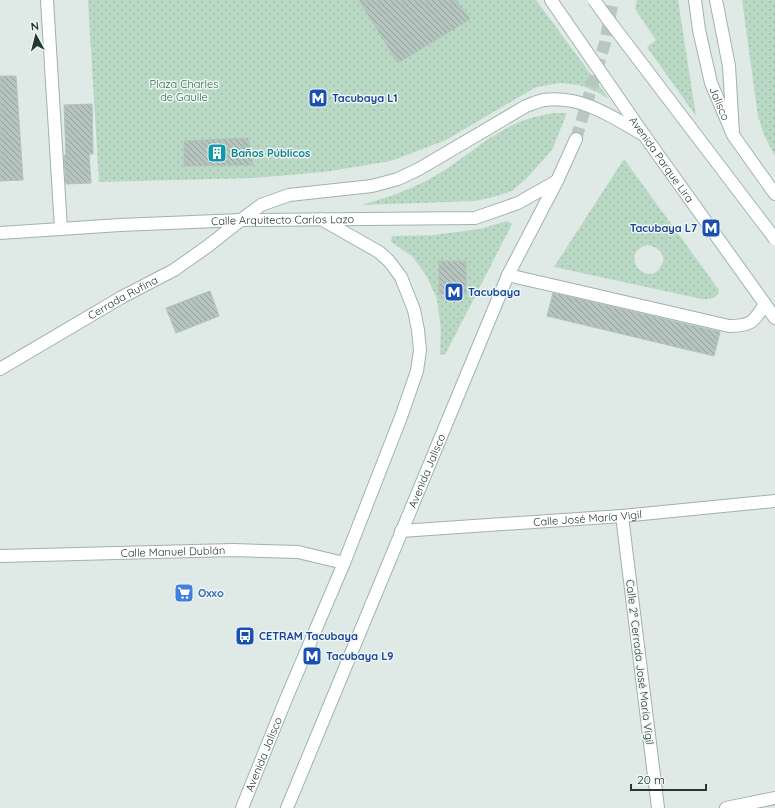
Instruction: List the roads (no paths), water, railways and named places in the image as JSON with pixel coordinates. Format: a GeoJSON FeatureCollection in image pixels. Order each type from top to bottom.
{"type":"FeatureCollection","features":[{"type":"Feature","properties":{"kind":"main road"},"geometry":{"type":"LineString","coordinates":[[47,0],[61,229]]}},
{"type":"Feature","properties":{"kind":"main road","name":"Avenida Parque Lira"},"geometry":{"type":"LineString","coordinates":[[551,0],[644,135],[775,318]]}},
{"type":"Feature","properties":{"kind":"main road"},"geometry":{"type":"LineString","coordinates":[[594,0],[775,239]]}},
{"type":"Feature","properties":{"kind":"main road"},"geometry":{"type":"LineString","coordinates":[[603,0],[607,18]]}},
{"type":"Feature","properties":{"kind":"main road","name":"Jalisco"},"geometry":{"type":"LineString","coordinates":[[695,0],[699,30],[711,83],[733,135],[775,194]]}},
{"type":"Feature","properties":{"kind":"main road"},"geometry":{"type":"LineString","coordinates":[[716,0],[729,66],[733,135]]}},
{"type":"Feature","properties":{"kind":"main road","name":"Cerrada Rufina"},"geometry":{"type":"LineString","coordinates":[[0,369],[122,297],[174,270],[261,205],[289,195],[372,186],[398,179],[419,169],[526,106],[543,100],[565,99],[584,103],[600,110],[644,135]]}},
{"type":"Feature","properties":{"kind":"main road","name":"Avenida Jalisco"},"geometry":{"type":"LineString","coordinates":[[287,808],[508,275],[557,181],[576,139]]}},
{"type":"Feature","properties":{"kind":"main road","name":"Calle Arquitecto Carlos Lazo"},"geometry":{"type":"LineString","coordinates":[[0,233],[241,220],[475,218],[518,203],[557,181]]}},
{"type":"Feature","properties":{"kind":"main road","name":"Avenida Jalisco"},"geometry":{"type":"LineString","coordinates":[[242,808],[344,563],[402,417],[417,371],[420,350],[414,310],[401,277],[389,261],[379,252],[321,219]]}},
{"type":"Feature","properties":{"kind":"main road"},"geometry":{"type":"LineString","coordinates":[[508,275],[729,326],[743,326],[756,318],[765,304]]}},
{"type":"Feature","properties":{"kind":"main road","name":"Calle José María Vigil"},"geometry":{"type":"LineString","coordinates":[[401,531],[622,516],[775,501]]}},
{"type":"Feature","properties":{"kind":"main road","name":"Calle 2ª Cerrada José María Vigil"},"geometry":{"type":"LineString","coordinates":[[622,516],[658,808]]}},
{"type":"Feature","properties":{"kind":"main road","name":"Calle Manuel Dublán"},"geometry":{"type":"LineString","coordinates":[[0,556],[233,550],[298,552],[344,563]]}},
{"type":"Feature","properties":{"kind":"main road"},"geometry":{"type":"LineString","coordinates":[[726,808],[775,798]]}},
{"type":"Feature","properties":{"kind":"tunnel"},"geometry":{"type":"LineString","coordinates":[[576,139],[605,43],[613,0]]}},
{"type":"Feature","properties":{"kind":"place","name":"Tacubaya L1"},"geometry":{"type":"Point","coordinates":[318,98]}},
{"type":"Feature","properties":{"kind":"place","name":"Baños Públicos"},"geometry":{"type":"Point","coordinates":[217,153]}},
{"type":"Feature","properties":{"kind":"place","name":"Tacubaya L7"},"geometry":{"type":"Point","coordinates":[711,228]}},
{"type":"Feature","properties":{"kind":"place","name":"Tacubaya"},"geometry":{"type":"Point","coordinates":[454,292]}},
{"type":"Feature","properties":{"kind":"place","name":"Oxxo"},"geometry":{"type":"Point","coordinates":[184,593]}},
{"type":"Feature","properties":{"kind":"place","name":"CETRAM Tacubaya"},"geometry":{"type":"Point","coordinates":[245,636]}},
{"type":"Feature","properties":{"kind":"place","name":"Tacubaya L9"},"geometry":{"type":"Point","coordinates":[312,656]}},
{"type":"Feature","properties":{"kind":"park label","name":"Plaza Charles de Gaulle"},"geometry":{"type":"Point","coordinates":[184,90]}}]}
